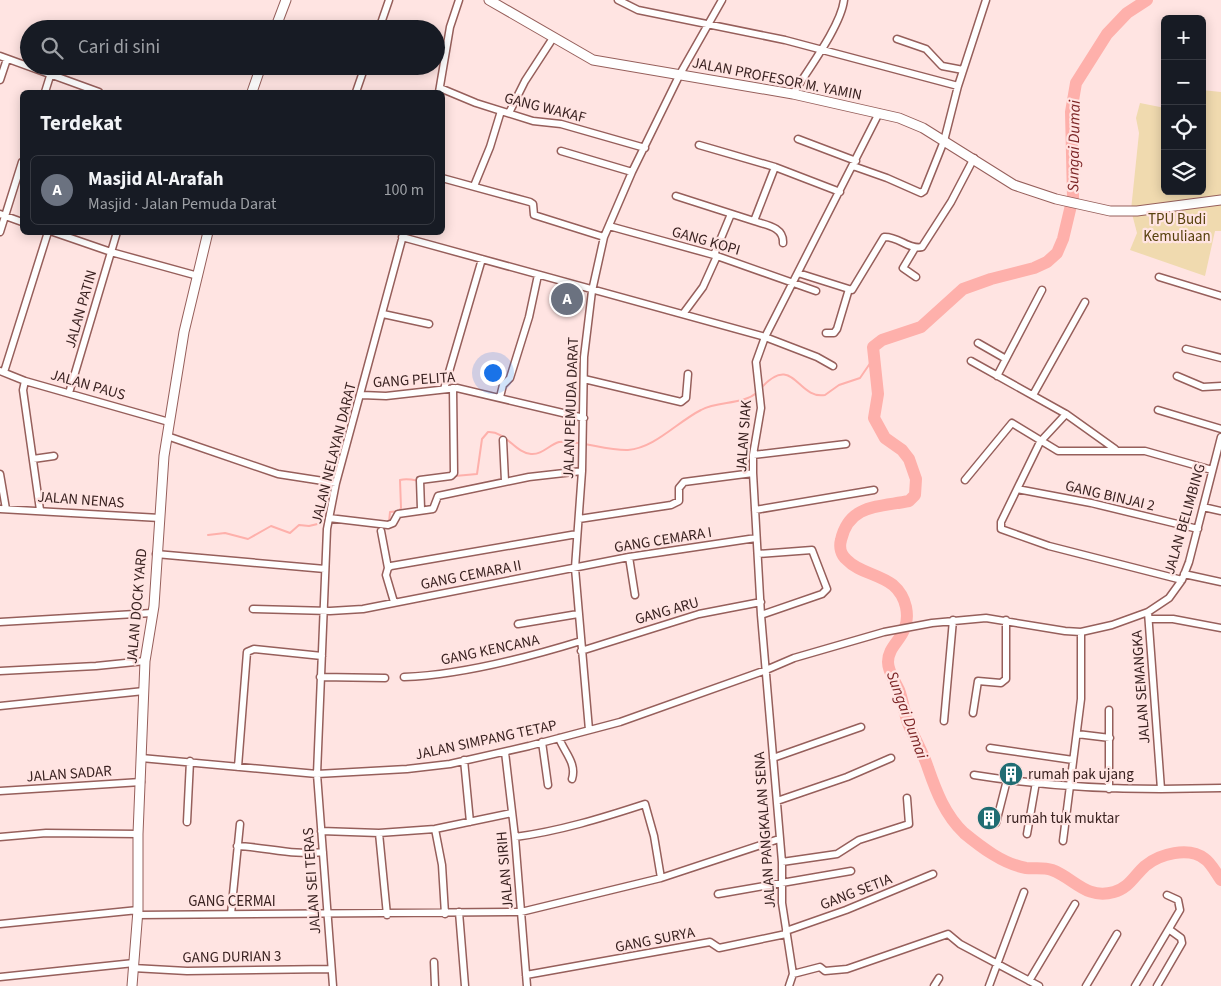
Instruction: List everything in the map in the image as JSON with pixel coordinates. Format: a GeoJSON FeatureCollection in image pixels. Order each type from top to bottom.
{"type":"FeatureCollection","features":[{"type":"Feature","properties":{"kind":"street"},"geometry":{"type":"LineString","coordinates":[[278,20],[286,0]]}},
{"type":"Feature","properties":{"kind":"street"},"geometry":{"type":"LineString","coordinates":[[381,20],[389,0]]}},
{"type":"Feature","properties":{"kind":"street"},"geometry":{"type":"LineString","coordinates":[[445,56],[450,27],[459,0]]}},
{"type":"Feature","properties":{"kind":"street","name":"JALAN PROFESOR M. YAMIN"},"geometry":{"type":"LineString","coordinates":[[489,0],[593,60],[792,94],[879,112],[923,128],[974,158],[1014,186],[1056,199],[1097,209],[1137,211],[1221,200]]}},
{"type":"Feature","properties":{"kind":"street"},"geometry":{"type":"LineString","coordinates":[[618,0],[638,10],[785,40],[820,51],[958,86]]}},
{"type":"Feature","properties":{"kind":"street","name":"JALAN PEMUDA DARAT"},"geometry":{"type":"LineString","coordinates":[[589,730],[575,568],[582,471],[585,347],[592,291],[604,237],[632,172],[680,74],[722,0]]}},
{"type":"Feature","properties":{"kind":"street"},"geometry":{"type":"LineString","coordinates":[[792,94],[820,51],[842,12],[844,0]]}},
{"type":"Feature","properties":{"kind":"street"},"geometry":{"type":"LineString","coordinates":[[798,139],[922,193],[944,141],[958,86],[986,0]]}},
{"type":"Feature","properties":{"kind":"street"},"geometry":{"type":"LineString","coordinates":[[509,113],[525,81],[553,38]]}},
{"type":"Feature","properties":{"kind":"street"},"geometry":{"type":"LineString","coordinates":[[897,39],[926,49],[942,66],[963,70]]}},
{"type":"Feature","properties":{"kind":"street"},"geometry":{"type":"LineString","coordinates":[[0,56],[20,63]]}},
{"type":"Feature","properties":{"kind":"street"},"geometry":{"type":"LineString","coordinates":[[0,80],[8,58]]}},
{"type":"Feature","properties":{"kind":"street"},"geometry":{"type":"LineString","coordinates":[[253,90],[258,75]]}},
{"type":"Feature","properties":{"kind":"street"},"geometry":{"type":"LineString","coordinates":[[357,90],[363,75]]}},
{"type":"Feature","properties":{"kind":"street"},"geometry":{"type":"LineString","coordinates":[[439,90],[442,75]]}},
{"type":"Feature","properties":{"kind":"street"},"geometry":{"type":"LineString","coordinates":[[46,90],[50,76],[89,90]]}},
{"type":"Feature","properties":{"kind":"street","name":"GANG WAKAF"},"geometry":{"type":"LineString","coordinates":[[445,92],[542,124],[561,124],[645,148]]}},
{"type":"Feature","properties":{"kind":"street"},"geometry":{"type":"LineString","coordinates":[[474,186],[490,147],[501,111]]}},
{"type":"Feature","properties":{"kind":"street","name":"JALAN SIAK"},"geometry":{"type":"LineString","coordinates":[[766,670],[760,602],[753,473],[753,455],[761,408],[757,356],[879,112]]}},
{"type":"Feature","properties":{"kind":"street"},"geometry":{"type":"LineString","coordinates":[[699,145],[775,168],[840,192]]}},
{"type":"Feature","properties":{"kind":"street"},"geometry":{"type":"LineString","coordinates":[[560,151],[632,172]]}},
{"type":"Feature","properties":{"kind":"street"},"geometry":{"type":"LineString","coordinates":[[916,277],[903,268],[915,248],[925,244],[974,158]]}},
{"type":"Feature","properties":{"kind":"street"},"geometry":{"type":"LineString","coordinates":[[0,232],[2,215],[20,167]]}},
{"type":"Feature","properties":{"kind":"street"},"geometry":{"type":"LineString","coordinates":[[754,221],[775,168]]}},
{"type":"Feature","properties":{"kind":"street"},"geometry":{"type":"LineString","coordinates":[[445,179],[530,202],[533,204],[534,214],[604,237]]}},
{"type":"Feature","properties":{"kind":"street"},"geometry":{"type":"LineString","coordinates":[[676,196],[779,231],[783,234],[783,243]]}},
{"type":"Feature","properties":{"kind":"street"},"geometry":{"type":"LineString","coordinates":[[683,314],[703,287],[731,214]]}},
{"type":"Feature","properties":{"kind":"street"},"geometry":{"type":"LineString","coordinates":[[2,215],[20,221]]}},
{"type":"Feature","properties":{"kind":"street","name":"GANG KOPI"},"geometry":{"type":"LineString","coordinates":[[609,226],[716,256],[816,291]]}},
{"type":"Feature","properties":{"kind":"street"},"geometry":{"type":"LineString","coordinates":[[2,371],[47,235]]}},
{"type":"Feature","properties":{"kind":"street"},"geometry":{"type":"LineString","coordinates":[[62,235],[110,252],[198,276]]}},
{"type":"Feature","properties":{"kind":"street","name":"JALAN PATIN"},"geometry":{"type":"LineString","coordinates":[[69,393],[116,235]]}},
{"type":"Feature","properties":{"kind":"street","name":"JALAN DOCK YARD"},"geometry":{"type":"LineString","coordinates":[[132,986],[135,912],[134,835],[140,782],[145,661],[152,613],[167,436],[184,332],[207,235]]}},
{"type":"Feature","properties":{"kind":"street"},"geometry":{"type":"LineString","coordinates":[[403,235],[592,291],[765,337],[817,357],[833,366]]}},
{"type":"Feature","properties":{"kind":"street","name":"JALAN NELAYAN DARAT"},"geometry":{"type":"LineString","coordinates":[[317,774],[327,529],[336,483],[362,395],[403,235]]}},
{"type":"Feature","properties":{"kind":"street"},"geometry":{"type":"LineString","coordinates":[[798,273],[852,290],[855,288],[884,237],[915,248]]}},
{"type":"Feature","properties":{"kind":"street"},"geometry":{"type":"LineString","coordinates":[[444,389],[482,259]]}},
{"type":"Feature","properties":{"kind":"street"},"geometry":{"type":"LineString","coordinates":[[500,397],[503,385],[510,378],[529,317],[538,275]]}},
{"type":"Feature","properties":{"kind":"street"},"geometry":{"type":"LineString","coordinates":[[1159,278],[1221,296]]}},
{"type":"Feature","properties":{"kind":"street"},"geometry":{"type":"LineString","coordinates":[[826,333],[834,334],[837,330],[849,289]]}},
{"type":"Feature","properties":{"kind":"street"},"geometry":{"type":"LineString","coordinates":[[997,376],[1042,290]]}},
{"type":"Feature","properties":{"kind":"street"},"geometry":{"type":"LineString","coordinates":[[1033,395],[1085,302]]}},
{"type":"Feature","properties":{"kind":"street"},"geometry":{"type":"LineString","coordinates":[[383,314],[429,324]]}},
{"type":"Feature","properties":{"kind":"street"},"geometry":{"type":"LineString","coordinates":[[978,343],[1006,359]]}},
{"type":"Feature","properties":{"kind":"street"},"geometry":{"type":"LineString","coordinates":[[1186,349],[1221,358]]}},
{"type":"Feature","properties":{"kind":"street"},"geometry":{"type":"LineString","coordinates":[[971,361],[1066,414],[1116,450]]}},
{"type":"Feature","properties":{"kind":"street","name":"JALAN PAUS"},"geometry":{"type":"LineString","coordinates":[[2,371],[25,380],[169,422]]}},
{"type":"Feature","properties":{"kind":"street"},"geometry":{"type":"LineString","coordinates":[[584,379],[681,402],[686,398],[688,374]]}},
{"type":"Feature","properties":{"kind":"street"},"geometry":{"type":"LineString","coordinates":[[1177,376],[1203,387],[1221,386]]}},
{"type":"Feature","properties":{"kind":"street"},"geometry":{"type":"LineString","coordinates":[[25,380],[24,390],[40,510]]}},
{"type":"Feature","properties":{"kind":"street"},"geometry":{"type":"LineString","coordinates":[[421,509],[420,483],[451,476],[454,470],[453,388]]}},
{"type":"Feature","properties":{"kind":"street","name":"GANG PELITA"},"geometry":{"type":"LineString","coordinates":[[362,395],[386,396],[453,388],[500,397],[584,418]]}},
{"type":"Feature","properties":{"kind":"street"},"geometry":{"type":"LineString","coordinates":[[1158,410],[1221,429]]}},
{"type":"Feature","properties":{"kind":"street"},"geometry":{"type":"LineString","coordinates":[[1066,414],[1040,442],[1001,522],[1003,531],[1049,546],[1183,577],[1221,582]]}},
{"type":"Feature","properties":{"kind":"street"},"geometry":{"type":"LineString","coordinates":[[966,480],[1010,424],[1014,424],[1040,442],[1060,451],[1116,450],[1148,452],[1212,470]]}},
{"type":"Feature","properties":{"kind":"street"},"geometry":{"type":"LineString","coordinates":[[167,436],[278,474],[336,483]]}},
{"type":"Feature","properties":{"kind":"street","name":"JALAN BELIMBING"},"geometry":{"type":"LineString","coordinates":[[766,670],[794,658],[884,632],[932,623],[996,618],[1065,631],[1081,632],[1112,625],[1148,612],[1169,598],[1183,577],[1204,507],[1221,437]]}},
{"type":"Feature","properties":{"kind":"street"},"geometry":{"type":"LineString","coordinates":[[503,440],[505,481]]}},
{"type":"Feature","properties":{"kind":"street"},"geometry":{"type":"LineString","coordinates":[[753,455],[846,444]]}},
{"type":"Feature","properties":{"kind":"street"},"geometry":{"type":"LineString","coordinates":[[32,459],[54,456]]}},
{"type":"Feature","properties":{"kind":"street"},"geometry":{"type":"LineString","coordinates":[[329,519],[390,524],[397,515],[421,509],[435,508],[436,497],[505,481],[582,471]]}},
{"type":"Feature","properties":{"kind":"street"},"geometry":{"type":"LineString","coordinates":[[579,518],[671,504],[679,501],[679,488],[684,482],[753,473]]}},
{"type":"Feature","properties":{"kind":"street"},"geometry":{"type":"LineString","coordinates":[[0,474],[3,509]]}},
{"type":"Feature","properties":{"kind":"street","name":"GANG BINJAI 2"},"geometry":{"type":"LineString","coordinates":[[1017,489],[1091,503],[1198,529]]}},
{"type":"Feature","properties":{"kind":"street"},"geometry":{"type":"LineString","coordinates":[[755,510],[874,490]]}},
{"type":"Feature","properties":{"kind":"street"},"geometry":{"type":"LineString","coordinates":[[1204,507],[1221,512]]}},
{"type":"Feature","properties":{"kind":"street","name":"JALAN NENAS"},"geometry":{"type":"LineString","coordinates":[[3,509],[160,518]]}},
{"type":"Feature","properties":{"kind":"street"},"geometry":{"type":"LineString","coordinates":[[381,531],[388,568],[386,575],[394,602]]}},
{"type":"Feature","properties":{"kind":"street"},"geometry":{"type":"LineString","coordinates":[[388,568],[577,534]]}},
{"type":"Feature","properties":{"kind":"street","name":"GANG CEMARA I"},"geometry":{"type":"LineString","coordinates":[[575,568],[630,557],[756,538]]}},
{"type":"Feature","properties":{"kind":"street"},"geometry":{"type":"LineString","coordinates":[[758,554],[812,550],[826,589],[822,594],[761,615]]}},
{"type":"Feature","properties":{"kind":"street"},"geometry":{"type":"LineString","coordinates":[[156,554],[325,568]]}},
{"type":"Feature","properties":{"kind":"street"},"geometry":{"type":"LineString","coordinates":[[630,557],[635,595]]}},
{"type":"Feature","properties":{"kind":"street","name":"GANG CEMARA II"},"geometry":{"type":"LineString","coordinates":[[253,609],[351,610],[575,568]]}},
{"type":"Feature","properties":{"kind":"street","name":"GANG ARU"},"geometry":{"type":"LineString","coordinates":[[582,651],[689,617],[722,608],[760,602]]}},
{"type":"Feature","properties":{"kind":"street","name":"JALAN SEMANGKA"},"geometry":{"type":"LineString","coordinates":[[1148,612],[1160,789]]}},
{"type":"Feature","properties":{"kind":"street"},"geometry":{"type":"LineString","coordinates":[[0,622],[152,613]]}},
{"type":"Feature","properties":{"kind":"street"},"geometry":{"type":"LineString","coordinates":[[518,624],[578,614]]}},
{"type":"Feature","properties":{"kind":"street"},"geometry":{"type":"LineString","coordinates":[[1149,619],[1173,619],[1221,628]]}},
{"type":"Feature","properties":{"kind":"street"},"geometry":{"type":"LineString","coordinates":[[944,720],[953,620]]}},
{"type":"Feature","properties":{"kind":"street"},"geometry":{"type":"LineString","coordinates":[[974,713],[978,681],[1001,683],[1006,679],[1006,620]]}},
{"type":"Feature","properties":{"kind":"street"},"geometry":{"type":"LineString","coordinates":[[1063,841],[1081,699],[1081,632]]}},
{"type":"Feature","properties":{"kind":"street","name":"GANG KENCANA"},"geometry":{"type":"LineString","coordinates":[[404,677],[453,671],[526,656],[581,641]]}},
{"type":"Feature","properties":{"kind":"street"},"geometry":{"type":"LineString","coordinates":[[238,767],[248,652],[254,649],[322,656]]}},
{"type":"Feature","properties":{"kind":"street"},"geometry":{"type":"LineString","coordinates":[[0,671],[96,666],[145,661]]}},
{"type":"Feature","properties":{"kind":"street","name":"JALAN SIMPANG TETAP"},"geometry":{"type":"LineString","coordinates":[[141,758],[317,774],[406,770],[505,752],[620,722],[766,670]]}},
{"type":"Feature","properties":{"kind":"street","name":"JALAN PANGKALAN SENA"},"geometry":{"type":"LineString","coordinates":[[766,670],[782,862],[781,883],[793,974],[789,986]]}},
{"type":"Feature","properties":{"kind":"street"},"geometry":{"type":"LineString","coordinates":[[320,677],[385,678]]}},
{"type":"Feature","properties":{"kind":"street"},"geometry":{"type":"LineString","coordinates":[[0,706],[144,691]]}},
{"type":"Feature","properties":{"kind":"street"},"geometry":{"type":"LineString","coordinates":[[1109,710],[1109,789]]}},
{"type":"Feature","properties":{"kind":"street"},"geometry":{"type":"LineString","coordinates":[[773,758],[861,727]]}},
{"type":"Feature","properties":{"kind":"street"},"geometry":{"type":"LineString","coordinates":[[1077,734],[1110,738]]}},
{"type":"Feature","properties":{"kind":"street"},"geometry":{"type":"LineString","coordinates":[[559,738],[571,761],[572,779]]}},
{"type":"Feature","properties":{"kind":"street"},"geometry":{"type":"LineString","coordinates":[[542,742],[548,785]]}},
{"type":"Feature","properties":{"kind":"street"},"geometry":{"type":"LineString","coordinates":[[990,748],[1073,760]]}},
{"type":"Feature","properties":{"kind":"street","name":"JALAN SIRIH"},"geometry":{"type":"LineString","coordinates":[[505,752],[515,837],[527,986]]}},
{"type":"Feature","properties":{"kind":"street"},"geometry":{"type":"LineString","coordinates":[[777,801],[846,777],[890,758]]}},
{"type":"Feature","properties":{"kind":"street"},"geometry":{"type":"LineString","coordinates":[[464,760],[470,822]]}},
{"type":"Feature","properties":{"kind":"street"},"geometry":{"type":"LineString","coordinates":[[187,822],[190,762]]}},
{"type":"Feature","properties":{"kind":"street","name":"JALAN SEI TERAS"},"geometry":{"type":"LineString","coordinates":[[317,774],[332,986]]}},
{"type":"Feature","properties":{"kind":"street"},"geometry":{"type":"LineString","coordinates":[[974,775],[1006,780],[1070,784],[1109,789],[1221,788]]}},
{"type":"Feature","properties":{"kind":"street"},"geometry":{"type":"LineString","coordinates":[[996,823],[1006,780]]}},
{"type":"Feature","properties":{"kind":"street","name":"JALAN SADAR"},"geometry":{"type":"LineString","coordinates":[[0,791],[140,782]]}},
{"type":"Feature","properties":{"kind":"street"},"geometry":{"type":"LineString","coordinates":[[1027,834],[1036,782]]}},
{"type":"Feature","properties":{"kind":"street"},"geometry":{"type":"LineString","coordinates":[[782,862],[837,854],[859,840],[909,824],[907,798]]}},
{"type":"Feature","properties":{"kind":"street"},"geometry":{"type":"LineString","coordinates":[[515,837],[539,834],[596,820],[645,804],[654,836],[661,878]]}},
{"type":"Feature","properties":{"kind":"street"},"geometry":{"type":"LineString","coordinates":[[321,831],[379,833],[435,829],[512,813]]}},
{"type":"Feature","properties":{"kind":"street"},"geometry":{"type":"LineString","coordinates":[[231,914],[240,824]]}},
{"type":"Feature","properties":{"kind":"street"},"geometry":{"type":"LineString","coordinates":[[435,829],[442,865],[445,914]]}},
{"type":"Feature","properties":{"kind":"street"},"geometry":{"type":"LineString","coordinates":[[0,837],[46,833],[134,835]]}},
{"type":"Feature","properties":{"kind":"street"},"geometry":{"type":"LineString","coordinates":[[379,833],[387,915]]}},
{"type":"Feature","properties":{"kind":"street","name":"GANG CERMAI"},"geometry":{"type":"LineString","coordinates":[[0,924],[115,912],[387,915],[522,912],[661,878],[779,839]]}},
{"type":"Feature","properties":{"kind":"street"},"geometry":{"type":"LineString","coordinates":[[237,846],[261,847],[293,854],[323,852]]}},
{"type":"Feature","properties":{"kind":"street"},"geometry":{"type":"LineString","coordinates":[[718,894],[851,871]]}},
{"type":"Feature","properties":{"kind":"street","name":"GANG SETIA"},"geometry":{"type":"LineString","coordinates":[[786,932],[846,910],[933,874]]}},
{"type":"Feature","properties":{"kind":"street"},"geometry":{"type":"LineString","coordinates":[[989,986],[1024,892]]}},
{"type":"Feature","properties":{"kind":"street"},"geometry":{"type":"LineString","coordinates":[[1136,986],[1170,930],[1181,906],[1178,900],[1167,895]]}},
{"type":"Feature","properties":{"kind":"street"},"geometry":{"type":"LineString","coordinates":[[1029,981],[1075,904]]}},
{"type":"Feature","properties":{"kind":"street"},"geometry":{"type":"LineString","coordinates":[[459,912],[465,986]]}},
{"type":"Feature","properties":{"kind":"street"},"geometry":{"type":"LineString","coordinates":[[1157,986],[1182,943],[1181,938],[1170,930]]}},
{"type":"Feature","properties":{"kind":"street","name":"GANG SURYA"},"geometry":{"type":"LineString","coordinates":[[526,975],[710,942],[719,948],[786,932]]}},
{"type":"Feature","properties":{"kind":"street"},"geometry":{"type":"LineString","coordinates":[[793,974],[820,967],[825,971],[847,969],[948,934],[960,944],[1039,986]]}},
{"type":"Feature","properties":{"kind":"street"},"geometry":{"type":"LineString","coordinates":[[1086,986],[1117,934]]}},
{"type":"Feature","properties":{"kind":"street"},"geometry":{"type":"LineString","coordinates":[[434,962],[435,986]]}},
{"type":"Feature","properties":{"kind":"street","name":"GANG DURIAN 3"},"geometry":{"type":"LineString","coordinates":[[0,977],[134,965],[187,971],[331,968]]}},
{"type":"Feature","properties":{"kind":"street"},"geometry":{"type":"LineString","coordinates":[[934,986],[939,978]]}},
{"type":"Feature","properties":{"kind":"green space","name":"TPU Budi Kemuliaan"},"geometry":{"type":"Polygon","coordinates":[[[1206,90],[1221,92],[1221,231],[1215,231],[1205,276],[1130,250],[1137,233],[1131,210],[1139,133],[1136,118],[1140,103],[1161,107],[1161,195],[1206,195],[1206,90]]]}},
{"type":"Feature","properties":{"kind":"waterway","name":"Sungai Dumai"},"geometry":{"type":"LineString","coordinates":[[1147,0],[1127,13],[1107,34],[1076,83],[1071,112],[1073,197],[1063,239],[1057,253],[1047,262],[1034,268],[991,279],[963,289],[921,327],[882,340],[873,347],[878,394],[874,418],[885,438],[902,450],[909,459],[916,479],[915,495],[909,501],[876,506],[858,513],[845,528],[840,548],[843,556],[852,564],[887,581],[900,592],[903,598],[906,607],[906,625],[889,655],[889,669],[900,694],[908,723],[924,756],[938,794],[946,811],[964,833],[985,849],[1009,863],[1026,868],[1052,870],[1088,891],[1096,893],[1104,894],[1119,890],[1128,885],[1151,862],[1166,855],[1183,852],[1198,855],[1205,859],[1221,880]]}},
{"type":"Feature","properties":{"kind":"waterway"},"geometry":{"type":"LineString","coordinates":[[761,388],[772,378],[781,375],[788,376],[816,395],[825,395],[839,385],[860,378],[873,359]]}},
{"type":"Feature","properties":{"kind":"waterway"},"geometry":{"type":"LineString","coordinates":[[455,476],[477,474],[482,439],[488,432],[500,435],[520,450],[531,454],[539,453],[559,442],[583,443],[611,449],[628,450],[657,440],[701,410],[744,399],[758,392]]}},
{"type":"Feature","properties":{"kind":"waterway"},"geometry":{"type":"LineString","coordinates":[[389,522],[390,512],[399,511],[401,508],[400,480],[409,479],[427,482],[436,480]]}},
{"type":"Feature","properties":{"kind":"waterway"},"geometry":{"type":"LineString","coordinates":[[208,535],[225,533],[248,539],[271,526],[290,533],[299,525],[309,526],[326,522]]}},
{"type":"Feature","properties":{"kind":"waterway"},"geometry":{"type":"LineString","coordinates":[[363,525],[380,527]]}},
{"type":"Feature","properties":{"kind":"place","name":"Masjid Al-Arafah"},"geometry":{"type":"Point","coordinates":[567,299]}},
{"type":"Feature","properties":{"kind":"place","name":"rumah pak ujang"},"geometry":{"type":"Point","coordinates":[1011,774]}},
{"type":"Feature","properties":{"kind":"place","name":"rumah tuk muktar"},"geometry":{"type":"Point","coordinates":[989,818]}}]}
